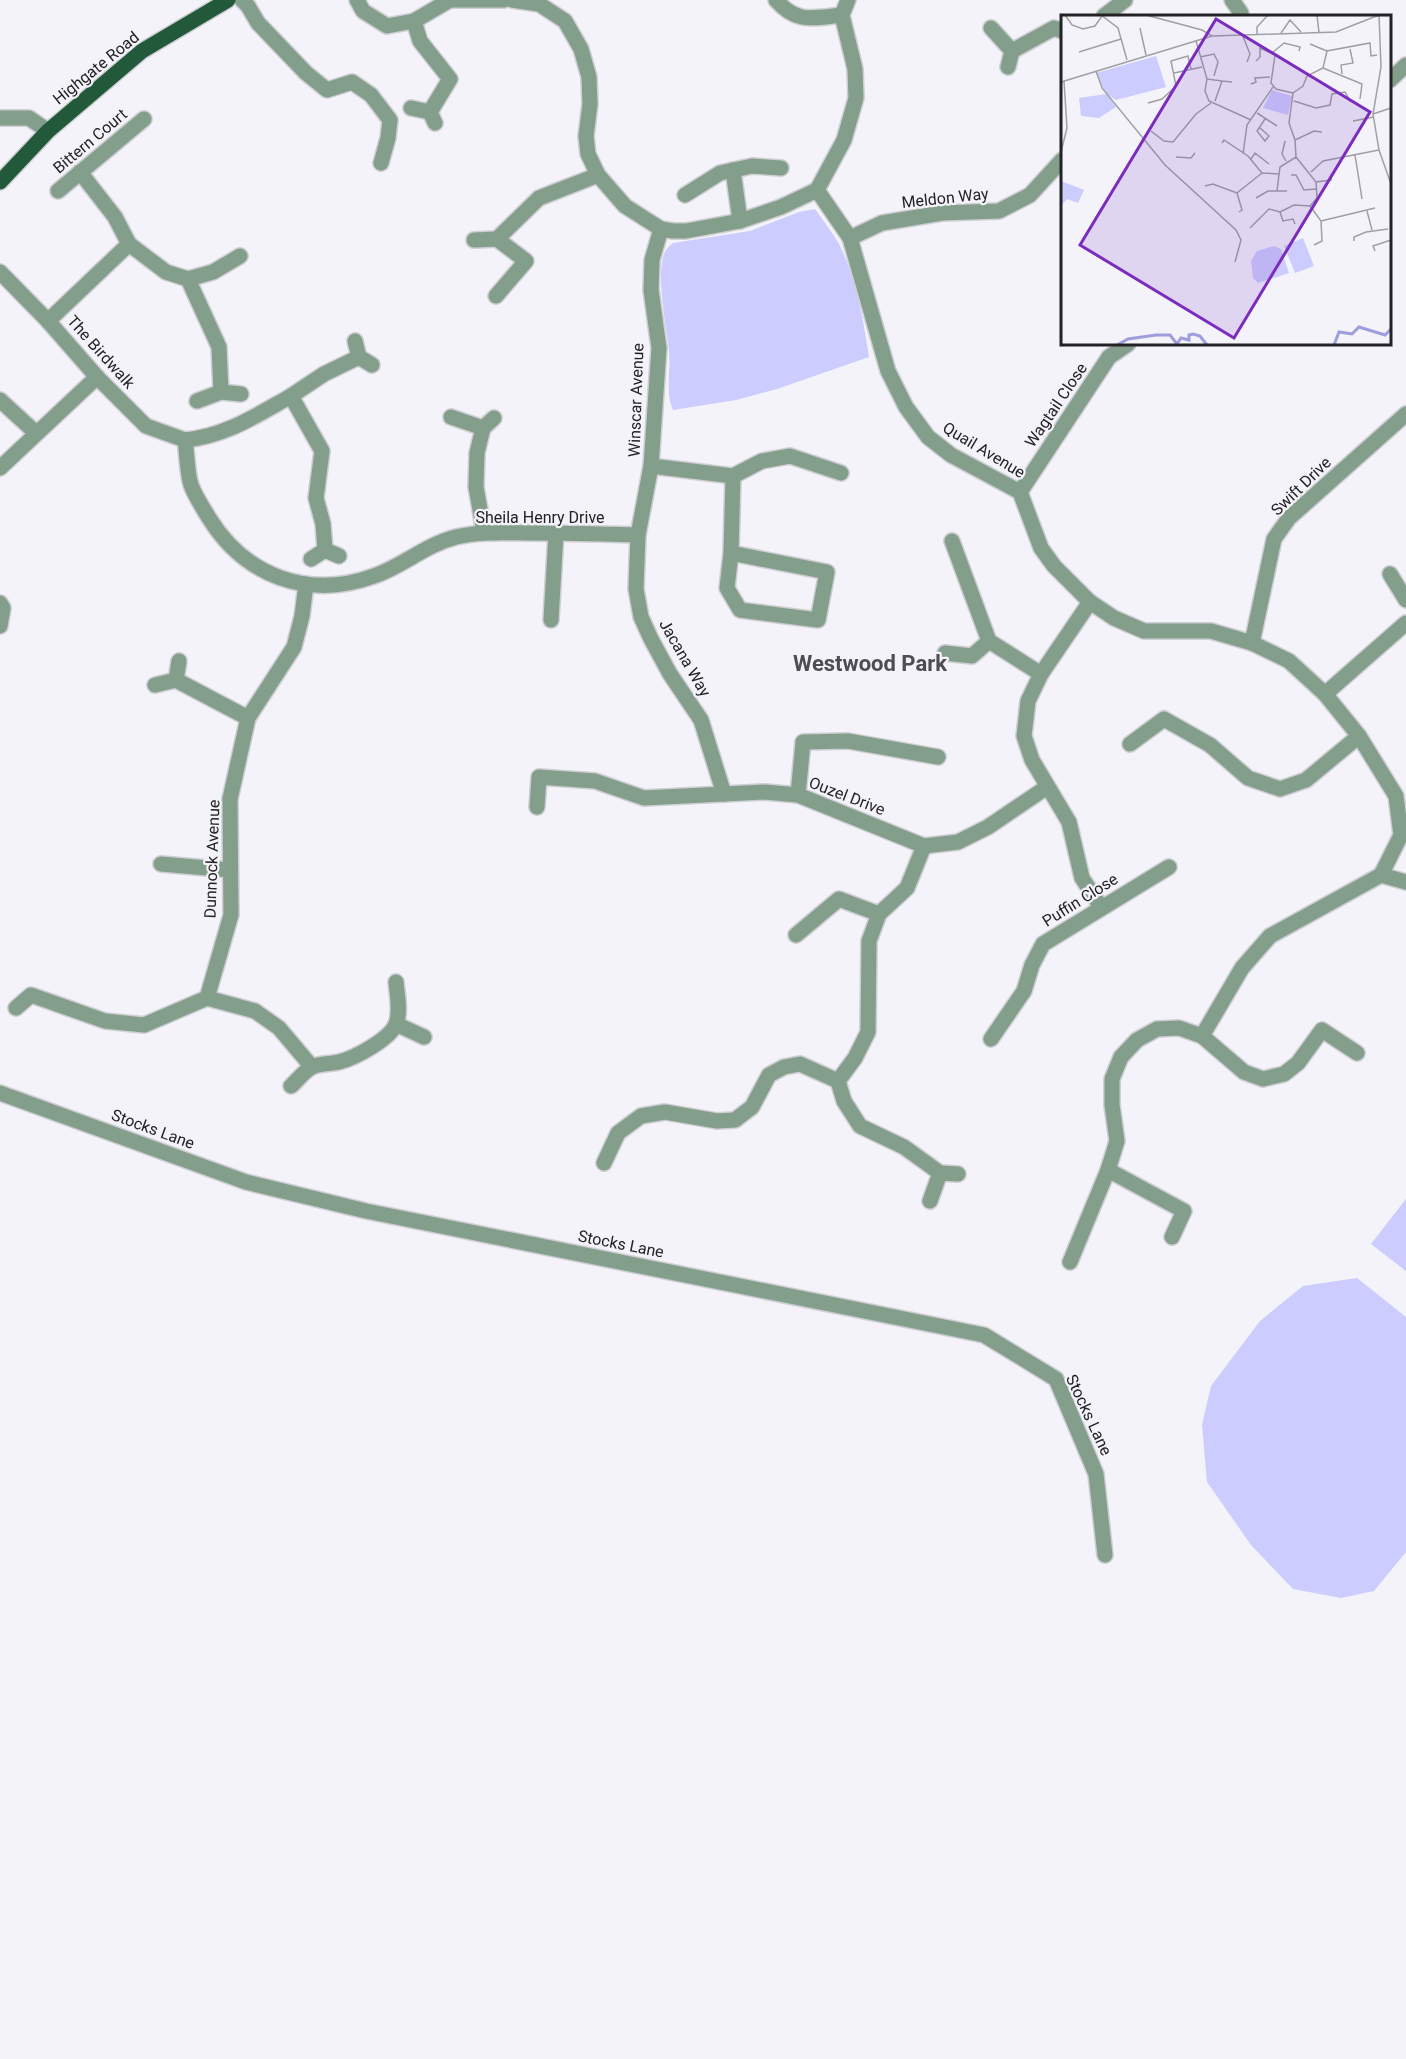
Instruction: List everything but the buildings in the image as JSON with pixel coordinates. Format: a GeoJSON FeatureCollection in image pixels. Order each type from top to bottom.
{"type":"FeatureCollection","features":[{"type":"Feature","properties":{"kind":"main road","name":"Highgate Road"},"geometry":{"type":"LineString","coordinates":[[0,182],[48,131],[142,51],[228,0]]}},
{"type":"Feature","properties":{"kind":"street"},"geometry":{"type":"LineString","coordinates":[[242,0],[258,23],[306,73],[327,90],[352,82],[371,96],[390,120],[381,163]]}},
{"type":"Feature","properties":{"kind":"street"},"geometry":{"type":"LineString","coordinates":[[357,0],[363,11],[387,26],[414,21],[450,0],[504,0]]}},
{"type":"Feature","properties":{"kind":"street"},"geometry":{"type":"LineString","coordinates":[[512,0],[539,4],[564,21],[581,49],[589,76],[587,145],[588,154],[598,175],[625,206],[661,229],[673,231],[686,231],[740,221],[781,207],[817,190],[844,140],[856,98],[855,69],[842,15],[848,0]]}},
{"type":"Feature","properties":{"kind":"street"},"geometry":{"type":"LineString","coordinates":[[776,0],[787,12],[806,18],[842,15]]}},
{"type":"Feature","properties":{"kind":"street"},"geometry":{"type":"LineString","coordinates":[[1105,15],[1125,0]]}},
{"type":"Feature","properties":{"kind":"street"},"geometry":{"type":"LineString","coordinates":[[1232,0],[1241,14]]}},
{"type":"Feature","properties":{"kind":"street"},"geometry":{"type":"LineString","coordinates":[[411,108],[432,118],[450,79],[420,41],[414,21]]}},
{"type":"Feature","properties":{"kind":"street"},"geometry":{"type":"LineString","coordinates":[[991,28],[1012,51]]}},
{"type":"Feature","properties":{"kind":"street"},"geometry":{"type":"LineString","coordinates":[[1008,67],[1012,51],[1054,28],[1061,31]]}},
{"type":"Feature","properties":{"kind":"street"},"geometry":{"type":"LineString","coordinates":[[1391,78],[1406,65]]}},
{"type":"Feature","properties":{"kind":"street"},"geometry":{"type":"LineString","coordinates":[[0,118],[30,118],[48,131]]}},
{"type":"Feature","properties":{"kind":"street","name":"Bittern Court"},"geometry":{"type":"LineString","coordinates":[[58,191],[144,119]]}},
{"type":"Feature","properties":{"kind":"street","name":"Meldon Way"},"geometry":{"type":"LineString","coordinates":[[850,238],[882,223],[942,213],[999,211],[1030,195],[1061,161]]}},
{"type":"Feature","properties":{"kind":"street"},"geometry":{"type":"LineString","coordinates":[[685,195],[720,173],[752,166],[781,168]]}},
{"type":"Feature","properties":{"kind":"street"},"geometry":{"type":"LineString","coordinates":[[733,170],[740,221]]}},
{"type":"Feature","properties":{"kind":"street"},"geometry":{"type":"LineString","coordinates":[[80,172],[115,217],[129,244],[166,272],[188,279],[213,272],[240,256]]}},
{"type":"Feature","properties":{"kind":"street"},"geometry":{"type":"LineString","coordinates":[[497,239],[539,198],[598,175]]}},
{"type":"Feature","properties":{"kind":"street","name":"Quail Avenue"},"geometry":{"type":"LineString","coordinates":[[817,190],[850,238],[888,371],[906,407],[928,438],[951,455],[1020,492],[1041,548],[1054,566],[1090,602],[1113,618],[1144,631],[1211,632],[1252,643],[1289,661],[1325,694],[1359,736],[1401,795]]}},
{"type":"Feature","properties":{"kind":"street","name":"Winscar Avenue"},"geometry":{"type":"LineString","coordinates":[[638,535],[651,466],[659,348],[651,290],[652,260],[661,229]]}},
{"type":"Feature","properties":{"kind":"street"},"geometry":{"type":"LineString","coordinates":[[474,240],[497,239],[526,261],[496,296]]}},
{"type":"Feature","properties":{"kind":"street"},"geometry":{"type":"LineString","coordinates":[[48,321],[129,244]]}},
{"type":"Feature","properties":{"kind":"street","name":"The Birdwalk"},"geometry":{"type":"LineString","coordinates":[[0,272],[48,321],[97,377],[146,426],[185,440]]}},
{"type":"Feature","properties":{"kind":"street"},"geometry":{"type":"LineString","coordinates":[[188,279],[219,347],[220,392]]}},
{"type":"Feature","properties":{"kind":"street"},"geometry":{"type":"LineString","coordinates":[[355,341],[359,357],[372,365]]}},
{"type":"Feature","properties":{"kind":"street","name":"Wagtail Close"},"geometry":{"type":"LineString","coordinates":[[1020,492],[1109,357],[1127,345]]}},
{"type":"Feature","properties":{"kind":"street"},"geometry":{"type":"LineString","coordinates":[[185,440],[207,438],[238,427],[324,374],[359,357]]}},
{"type":"Feature","properties":{"kind":"street"},"geometry":{"type":"LineString","coordinates":[[0,468],[97,377]]}},
{"type":"Feature","properties":{"kind":"street"},"geometry":{"type":"LineString","coordinates":[[197,401],[220,392],[241,394]]}},
{"type":"Feature","properties":{"kind":"street"},"geometry":{"type":"LineString","coordinates":[[291,396],[322,451],[316,498],[332,553],[311,559]]}},
{"type":"Feature","properties":{"kind":"street"},"geometry":{"type":"LineString","coordinates":[[0,400],[36,433]]}},
{"type":"Feature","properties":{"kind":"street","name":"Swift Drive"},"geometry":{"type":"LineString","coordinates":[[1252,643],[1274,539],[1289,518],[1406,414]]}},
{"type":"Feature","properties":{"kind":"street"},"geometry":{"type":"LineString","coordinates":[[451,417],[488,423],[477,453],[476,487],[484,532]]}},
{"type":"Feature","properties":{"kind":"street","name":"Sheila Henry Drive"},"geometry":{"type":"LineString","coordinates":[[185,440],[191,485],[217,531],[240,556],[261,571],[283,580],[332,585],[353,582],[375,576],[435,544],[484,532],[638,535]]}},
{"type":"Feature","properties":{"kind":"street"},"geometry":{"type":"LineString","coordinates":[[651,466],[733,477],[762,461],[790,456],[841,473]]}},
{"type":"Feature","properties":{"kind":"street"},"geometry":{"type":"LineString","coordinates":[[731,553],[827,572],[818,620],[740,610],[726,588],[731,553],[733,477]]}},
{"type":"Feature","properties":{"kind":"street"},"geometry":{"type":"LineString","coordinates":[[551,620],[556,533]]}},
{"type":"Feature","properties":{"kind":"street","name":"Jacana Way"},"geometry":{"type":"LineString","coordinates":[[638,535],[636,589],[641,617],[670,674],[701,720],[724,794]]}},
{"type":"Feature","properties":{"kind":"street"},"geometry":{"type":"LineString","coordinates":[[952,541],[989,640],[1041,674]]}},
{"type":"Feature","properties":{"kind":"street"},"geometry":{"type":"LineString","coordinates":[[1390,574],[1406,600]]}},
{"type":"Feature","properties":{"kind":"street","name":"Dunnock Avenue"},"geometry":{"type":"LineString","coordinates":[[207,998],[231,915],[230,799],[248,718],[294,648],[302,616],[306,584]]}},
{"type":"Feature","properties":{"kind":"street"},"geometry":{"type":"LineString","coordinates":[[1090,602],[1041,674],[1028,701],[1024,736],[1032,760],[1069,822],[1082,878],[1101,908]]}},
{"type":"Feature","properties":{"kind":"street"},"geometry":{"type":"LineString","coordinates":[[0,603],[3,608],[0,626]]}},
{"type":"Feature","properties":{"kind":"street"},"geometry":{"type":"LineString","coordinates":[[1325,694],[1406,623]]}},
{"type":"Feature","properties":{"kind":"street"},"geometry":{"type":"LineString","coordinates":[[945,653],[972,656],[989,640]]}},
{"type":"Feature","properties":{"kind":"street"},"geometry":{"type":"LineString","coordinates":[[176,680],[179,661]]}},
{"type":"Feature","properties":{"kind":"street"},"geometry":{"type":"LineString","coordinates":[[155,685],[176,680],[248,718]]}},
{"type":"Feature","properties":{"kind":"street"},"geometry":{"type":"LineString","coordinates":[[1130,744],[1164,720],[1210,745],[1248,778],[1280,789],[1306,780],[1359,736]]}},
{"type":"Feature","properties":{"kind":"street"},"geometry":{"type":"LineString","coordinates":[[798,795],[803,742],[848,741],[938,757]]}},
{"type":"Feature","properties":{"kind":"street","name":"Ouzel Drive"},"geometry":{"type":"LineString","coordinates":[[537,807],[539,777],[595,781],[644,798],[765,792],[798,795],[924,846],[958,842],[988,827],[1047,787]]}},
{"type":"Feature","properties":{"kind":"street"},"geometry":{"type":"LineString","coordinates":[[1203,1036],[1242,968],[1270,936],[1382,875],[1401,835],[1401,795]]}},
{"type":"Feature","properties":{"kind":"street"},"geometry":{"type":"LineString","coordinates":[[838,1081],[855,1058],[868,1032],[869,941],[879,914],[907,888],[924,846]]}},
{"type":"Feature","properties":{"kind":"street"},"geometry":{"type":"LineString","coordinates":[[161,864],[230,870]]}},
{"type":"Feature","properties":{"kind":"street","name":"Puffin Close"},"geometry":{"type":"LineString","coordinates":[[991,1039],[1024,991],[1032,965],[1043,944],[1169,867]]}},
{"type":"Feature","properties":{"kind":"street"},"geometry":{"type":"LineString","coordinates":[[1382,875],[1406,882]]}},
{"type":"Feature","properties":{"kind":"street"},"geometry":{"type":"LineString","coordinates":[[796,935],[839,899],[879,914]]}},
{"type":"Feature","properties":{"kind":"street"},"geometry":{"type":"LineString","coordinates":[[291,1086],[312,1067],[341,1061],[382,1038],[396,1024],[398,1014],[396,982]]}},
{"type":"Feature","properties":{"kind":"street"},"geometry":{"type":"LineString","coordinates":[[16,1008],[30,987],[105,1021],[144,1025],[207,998],[255,1011],[279,1029],[312,1067]]}},
{"type":"Feature","properties":{"kind":"street"},"geometry":{"type":"LineString","coordinates":[[396,1024],[424,1037]]}},
{"type":"Feature","properties":{"kind":"street"},"geometry":{"type":"LineString","coordinates":[[1070,1262],[1108,1170],[1117,1141],[1112,1105],[1112,1079],[1122,1057],[1137,1041],[1157,1029],[1179,1028],[1203,1036],[1244,1072],[1263,1079],[1284,1074],[1298,1063],[1322,1030],[1357,1053]]}},
{"type":"Feature","properties":{"kind":"street"},"geometry":{"type":"LineString","coordinates":[[604,1163],[618,1133],[641,1116],[665,1113],[717,1121],[735,1120],[752,1107],[769,1075],[784,1067],[800,1064],[838,1081],[844,1101],[860,1126],[904,1147],[940,1173],[958,1174]]}},
{"type":"Feature","properties":{"kind":"street","name":"Stocks Lane"},"geometry":{"type":"LineString","coordinates":[[0,1093],[246,1182],[366,1211],[984,1335],[1056,1379],[1096,1474],[1106,1555]]}},
{"type":"Feature","properties":{"kind":"street"},"geometry":{"type":"LineString","coordinates":[[1108,1170],[1184,1210],[1172,1237]]}},
{"type":"Feature","properties":{"kind":"street"},"geometry":{"type":"LineString","coordinates":[[930,1202],[940,1173]]}},
{"type":"Feature","properties":{"kind":"shaded area"},"geometry":{"type":"Polygon","coordinates":[[[815,209],[839,244],[845,257],[862,314],[869,357],[777,389],[736,400],[673,410],[669,396],[669,351],[661,284],[661,270],[666,250],[673,243],[750,231],[799,212],[815,209]]]}},
{"type":"Feature","properties":{"kind":"shaded area"},"geometry":{"type":"Polygon","coordinates":[[[1406,1199],[1406,1271],[1371,1244],[1406,1199]]]}},
{"type":"Feature","properties":{"kind":"shaded area"},"geometry":{"type":"Polygon","coordinates":[[[1357,1278],[1406,1317],[1406,1552],[1374,1591],[1341,1598],[1293,1589],[1251,1545],[1207,1482],[1202,1425],[1211,1386],[1260,1321],[1303,1286],[1357,1278]]]}},
{"type":"Feature","properties":{"kind":"district","name":"Westwood Park"},"geometry":{"type":"Point","coordinates":[870,663]}}]}
